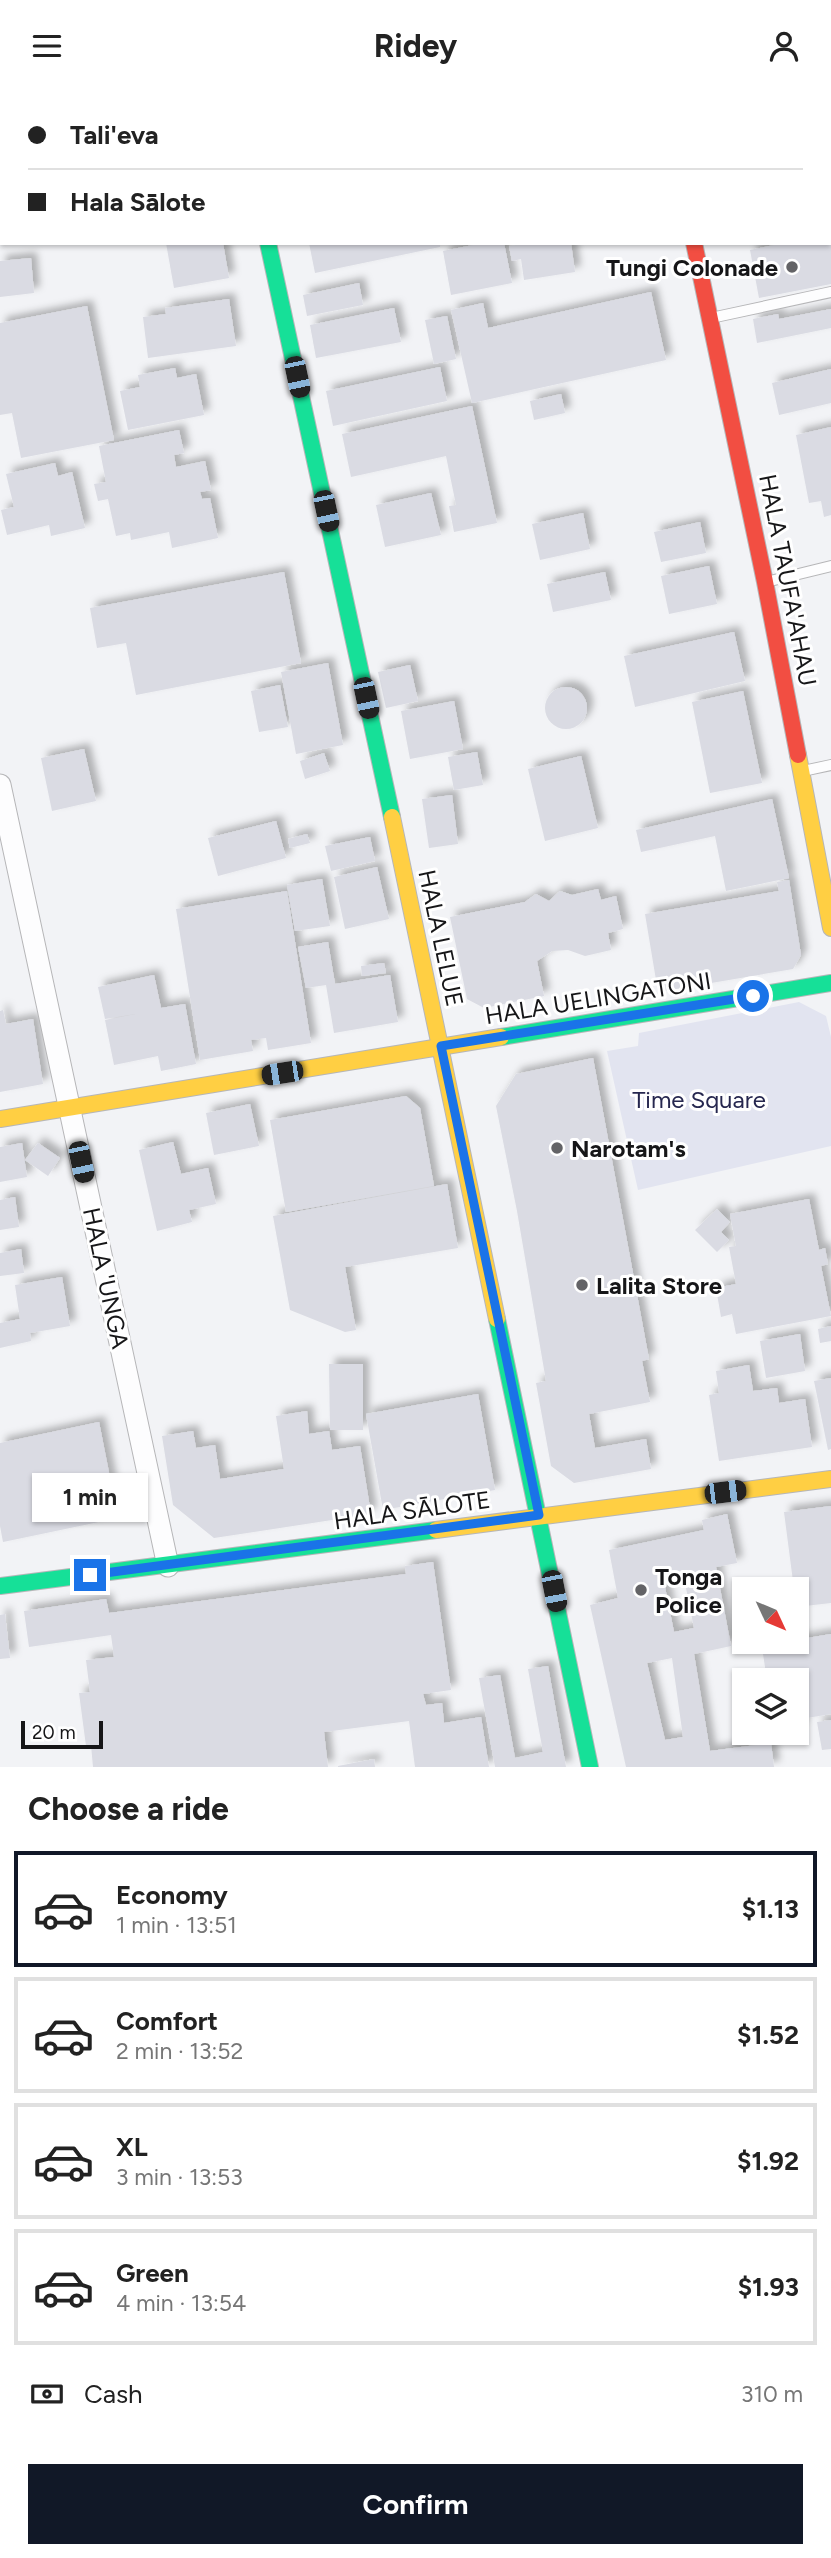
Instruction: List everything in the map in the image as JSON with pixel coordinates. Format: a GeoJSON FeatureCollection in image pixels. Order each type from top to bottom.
{"type":"FeatureCollection","features":[{"type":"Feature","properties":{"kind":"street","name":"HALA LELUE"},"geometry":{"type":"LineString","coordinates":[[268,245],[441,1046],[590,1767]]}},
{"type":"Feature","properties":{"kind":"street","name":"HALA TAUFA'AHAU"},"geometry":{"type":"LineString","coordinates":[[694,245],[765,582],[831,928]]}},
{"type":"Feature","properties":{"kind":"street","name":"HALA 'UNGA"},"geometry":{"type":"LineString","coordinates":[[0,785],[168,1566]]}},
{"type":"Feature","properties":{"kind":"street","name":"HALA UELINGATONI"},"geometry":{"type":"LineString","coordinates":[[0,1119],[831,983]]}},
{"type":"Feature","properties":{"kind":"street","name":"HALA SĀLOTE"},"geometry":{"type":"LineString","coordinates":[[0,1586],[831,1479]]}},
{"type":"Feature","properties":{"kind":"lane"},"geometry":{"type":"LineString","coordinates":[[710,318],[831,292]]}},
{"type":"Feature","properties":{"kind":"lane"},"geometry":{"type":"LineString","coordinates":[[765,582],[831,566]]}},
{"type":"Feature","properties":{"kind":"lane"},"geometry":{"type":"LineString","coordinates":[[802,771],[831,765]]}},
{"type":"Feature","properties":{"kind":"green space","name":"Time Square"},"geometry":{"type":"Polygon","coordinates":[[[799,1002],[826,1016],[831,1037],[831,1146],[638,1190],[607,1051],[638,1046],[639,1033],[799,1002]]]}},
{"type":"Feature","properties":{"kind":"building"},"geometry":{"type":"Polygon","coordinates":[[[166,245],[223,245],[229,278],[174,288],[166,245]]]}},
{"type":"Feature","properties":{"kind":"building"},"geometry":{"type":"Polygon","coordinates":[[[309,245],[440,245],[440,247],[315,273],[309,245]]]}},
{"type":"Feature","properties":{"kind":"building"},"geometry":{"type":"Polygon","coordinates":[[[473,245],[504,245],[512,283],[451,295],[443,251],[473,245]]]}},
{"type":"Feature","properties":{"kind":"building"},"geometry":{"type":"Polygon","coordinates":[[[571,245],[575,272],[524,280],[521,259],[512,261],[509,246],[571,245]]]}},
{"type":"Feature","properties":{"kind":"building","name":"Tungi Colonade"},"geometry":{"type":"Polygon","coordinates":[[[774,245],[831,245],[831,284],[759,298],[750,250],[774,245]]]}},
{"type":"Feature","properties":{"kind":"building"},"geometry":{"type":"Polygon","coordinates":[[[31,258],[34,293],[0,297],[0,261],[31,258]]]}},
{"type":"Feature","properties":{"kind":"building"},"geometry":{"type":"Polygon","coordinates":[[[359,283],[363,305],[307,316],[303,295],[359,283]]]}},
{"type":"Feature","properties":{"kind":"building"},"geometry":{"type":"Polygon","coordinates":[[[651,292],[666,360],[472,403],[451,310],[483,303],[488,328],[651,292]]]}},
{"type":"Feature","properties":{"kind":"building"},"geometry":{"type":"Polygon","coordinates":[[[229,299],[236,346],[148,358],[143,317],[166,314],[165,308],[229,299]]]}},
{"type":"Feature","properties":{"kind":"building"},"geometry":{"type":"Polygon","coordinates":[[[87,306],[114,440],[21,458],[12,413],[0,415],[0,323],[87,306]]]}},
{"type":"Feature","properties":{"kind":"building"},"geometry":{"type":"Polygon","coordinates":[[[394,308],[401,342],[316,358],[310,325],[394,308]]]}},
{"type":"Feature","properties":{"kind":"building"},"geometry":{"type":"Polygon","coordinates":[[[831,309],[831,328],[757,343],[753,319],[778,314],[779,319],[831,309]]]}},
{"type":"Feature","properties":{"kind":"building"},"geometry":{"type":"Polygon","coordinates":[[[447,316],[456,359],[434,364],[425,320],[447,316]]]}},
{"type":"Feature","properties":{"kind":"building"},"geometry":{"type":"Polygon","coordinates":[[[440,367],[447,401],[333,426],[326,391],[440,367]]]}},
{"type":"Feature","properties":{"kind":"building"},"geometry":{"type":"Polygon","coordinates":[[[175,368],[177,378],[196,374],[204,415],[128,430],[120,391],[140,387],[138,375],[175,368]]]}},
{"type":"Feature","properties":{"kind":"building"},"geometry":{"type":"Polygon","coordinates":[[[831,369],[831,403],[779,415],[772,383],[831,369]]]}},
{"type":"Feature","properties":{"kind":"building"},"geometry":{"type":"Polygon","coordinates":[[[561,394],[565,413],[534,420],[530,401],[561,394]]]}},
{"type":"Feature","properties":{"kind":"building"},"geometry":{"type":"Polygon","coordinates":[[[472,406],[497,523],[454,532],[449,506],[456,505],[446,456],[351,477],[342,434],[472,406]]]}},
{"type":"Feature","properties":{"kind":"building"},"geometry":{"type":"Polygon","coordinates":[[[831,427],[831,515],[824,517],[821,501],[809,503],[796,435],[831,427]]]}},
{"type":"Feature","properties":{"kind":"building"},"geometry":{"type":"Polygon","coordinates":[[[179,430],[184,453],[174,455],[176,467],[205,461],[211,490],[200,492],[202,499],[210,498],[218,538],[172,548],[169,532],[131,540],[130,533],[116,536],[108,499],[98,501],[94,484],[106,482],[99,446],[179,430]]]}},
{"type":"Feature","properties":{"kind":"building"},"geometry":{"type":"Polygon","coordinates":[[[55,463],[58,476],[72,472],[85,528],[51,536],[49,525],[7,535],[1,510],[14,507],[6,474],[55,463]]]}},
{"type":"Feature","properties":{"kind":"building"},"geometry":{"type":"Polygon","coordinates":[[[431,493],[441,535],[385,547],[376,505],[431,493]]]}},
{"type":"Feature","properties":{"kind":"building"},"geometry":{"type":"Polygon","coordinates":[[[583,513],[590,549],[540,560],[532,524],[583,513]]]}},
{"type":"Feature","properties":{"kind":"building"},"geometry":{"type":"Polygon","coordinates":[[[700,522],[706,553],[661,562],[654,532],[700,522]]]}},
{"type":"Feature","properties":{"kind":"building"},"geometry":{"type":"Polygon","coordinates":[[[709,566],[717,604],[669,614],[661,576],[709,566]]]}},
{"type":"Feature","properties":{"kind":"building"},"geometry":{"type":"Polygon","coordinates":[[[284,572],[301,663],[136,695],[126,643],[97,648],[90,608],[284,572]]]}},
{"type":"Feature","properties":{"kind":"building"},"geometry":{"type":"Polygon","coordinates":[[[605,572],[611,600],[553,612],[547,584],[605,572]]]}},
{"type":"Feature","properties":{"kind":"building"},"geometry":{"type":"Polygon","coordinates":[[[734,632],[745,681],[635,707],[624,656],[734,632]]]}},
{"type":"Feature","properties":{"kind":"building"},"geometry":{"type":"Polygon","coordinates":[[[328,663],[343,745],[296,754],[281,672],[328,663]]]}},
{"type":"Feature","properties":{"kind":"building"},"geometry":{"type":"Polygon","coordinates":[[[410,665],[418,701],[386,708],[378,672],[410,665]]]}},
{"type":"Feature","properties":{"kind":"building"},"geometry":{"type":"Polygon","coordinates":[[[280,685],[288,727],[259,732],[251,691],[280,685]]]}},
{"type":"Feature","properties":{"kind":"building"},"geometry":{"type":"Polygon","coordinates":[[[566,687],[581,693],[587,708],[581,723],[566,729],[551,723],[545,708],[551,693],[566,687]]]}},
{"type":"Feature","properties":{"kind":"building"},"geometry":{"type":"Polygon","coordinates":[[[743,691],[762,783],[710,793],[692,702],[743,691]]]}},
{"type":"Feature","properties":{"kind":"building"},"geometry":{"type":"Polygon","coordinates":[[[454,701],[463,749],[410,759],[401,711],[454,701]]]}},
{"type":"Feature","properties":{"kind":"building"},"geometry":{"type":"Polygon","coordinates":[[[84,749],[96,801],[52,811],[41,758],[84,749]]]}},
{"type":"Feature","properties":{"kind":"building"},"geometry":{"type":"Polygon","coordinates":[[[477,752],[483,785],[454,790],[448,757],[477,752]]]}},
{"type":"Feature","properties":{"kind":"building"},"geometry":{"type":"Polygon","coordinates":[[[324,753],[330,771],[305,779],[300,761],[324,753]]]}},
{"type":"Feature","properties":{"kind":"building"},"geometry":{"type":"Polygon","coordinates":[[[581,756],[598,828],[545,841],[528,769],[581,756]]]}},
{"type":"Feature","properties":{"kind":"building"},"geometry":{"type":"Polygon","coordinates":[[[452,795],[458,844],[429,848],[422,799],[452,795]]]}},
{"type":"Feature","properties":{"kind":"building"},"geometry":{"type":"Polygon","coordinates":[[[772,799],[789,878],[726,891],[715,836],[641,852],[636,830],[772,799]]]}},
{"type":"Feature","properties":{"kind":"building"},"geometry":{"type":"Polygon","coordinates":[[[276,821],[286,858],[218,876],[208,838],[276,821]]]}},
{"type":"Feature","properties":{"kind":"building"},"geometry":{"type":"Polygon","coordinates":[[[307,834],[310,843],[290,848],[288,839],[307,834]]]}},
{"type":"Feature","properties":{"kind":"building"},"geometry":{"type":"Polygon","coordinates":[[[370,837],[375,861],[331,871],[325,846],[370,837]]]}},
{"type":"Feature","properties":{"kind":"building"},"geometry":{"type":"Polygon","coordinates":[[[377,867],[389,919],[345,929],[334,877],[377,867]]]}},
{"type":"Feature","properties":{"kind":"building"},"geometry":{"type":"Polygon","coordinates":[[[322,879],[330,926],[295,931],[287,885],[322,879]]]}},
{"type":"Feature","properties":{"kind":"building"},"geometry":{"type":"Polygon","coordinates":[[[789,880],[801,955],[793,969],[658,992],[645,914],[779,891],[777,882],[789,880]]]}},
{"type":"Feature","properties":{"kind":"building"},"geometry":{"type":"Polygon","coordinates":[[[598,889],[601,900],[616,896],[623,929],[608,933],[611,950],[585,956],[568,950],[552,951],[537,961],[544,996],[484,1008],[467,999],[450,917],[525,902],[536,894],[549,901],[560,891],[572,895],[598,889]]]}},
{"type":"Feature","properties":{"kind":"building"},"geometry":{"type":"Polygon","coordinates":[[[287,891],[311,1043],[268,1050],[266,1038],[251,1040],[253,1051],[200,1060],[176,909],[287,891]]]}},
{"type":"Feature","properties":{"kind":"building"},"geometry":{"type":"Polygon","coordinates":[[[328,942],[335,984],[390,975],[398,1022],[334,1033],[326,985],[306,988],[298,947],[328,942]]]}},
{"type":"Feature","properties":{"kind":"building"},"geometry":{"type":"Polygon","coordinates":[[[384,963],[386,973],[362,976],[361,966],[384,963]]]}},
{"type":"Feature","properties":{"kind":"building"},"geometry":{"type":"Polygon","coordinates":[[[154,975],[161,1008],[185,1004],[196,1064],[161,1071],[158,1056],[114,1065],[105,1020],[135,1014],[105,1019],[98,987],[154,975]]]}},
{"type":"Feature","properties":{"kind":"building"},"geometry":{"type":"Polygon","coordinates":[[[3,1010],[6,1024],[33,1019],[43,1084],[0,1092],[0,1011],[3,1010]]]}},
{"type":"Feature","properties":{"kind":"building"},"geometry":{"type":"Polygon","coordinates":[[[593,1058],[649,1359],[642,1361],[650,1402],[589,1414],[595,1448],[646,1439],[651,1469],[574,1483],[551,1466],[536,1383],[546,1381],[496,1106],[516,1074],[593,1058]]]}},
{"type":"Feature","properties":{"kind":"building"},"geometry":{"type":"Polygon","coordinates":[[[406,1096],[420,1108],[434,1186],[286,1212],[270,1120],[406,1096]]]}},
{"type":"Feature","properties":{"kind":"building"},"geometry":{"type":"Polygon","coordinates":[[[250,1104],[259,1146],[214,1155],[206,1113],[250,1104]]]}},
{"type":"Feature","properties":{"kind":"building"},"geometry":{"type":"Polygon","coordinates":[[[173,1142],[181,1174],[208,1168],[216,1204],[189,1210],[192,1222],[157,1231],[139,1150],[173,1142]]]}},
{"type":"Feature","properties":{"kind":"building"},"geometry":{"type":"Polygon","coordinates":[[[22,1143],[27,1177],[0,1182],[0,1147],[22,1143]]]}},
{"type":"Feature","properties":{"kind":"building"},"geometry":{"type":"Polygon","coordinates":[[[38,1143],[60,1158],[48,1176],[25,1160],[38,1143]]]}},
{"type":"Feature","properties":{"kind":"building"},"geometry":{"type":"Polygon","coordinates":[[[447,1184],[458,1248],[345,1267],[356,1330],[345,1332],[290,1310],[273,1216],[447,1184]]]}},
{"type":"Feature","properties":{"kind":"building"},"geometry":{"type":"Polygon","coordinates":[[[15,1197],[19,1227],[0,1230],[0,1200],[15,1197]]]}},
{"type":"Feature","properties":{"kind":"building"},"geometry":{"type":"Polygon","coordinates":[[[809,1199],[819,1250],[825,1248],[828,1264],[821,1266],[831,1316],[736,1334],[732,1314],[721,1317],[716,1288],[736,1284],[729,1247],[736,1246],[730,1214],[809,1199]]]}},
{"type":"Feature","properties":{"kind":"building"},"geometry":{"type":"Polygon","coordinates":[[[717,1209],[730,1222],[721,1232],[729,1240],[717,1252],[695,1230],[717,1209]]]}},
{"type":"Feature","properties":{"kind":"building"},"geometry":{"type":"Polygon","coordinates":[[[21,1249],[24,1273],[0,1276],[0,1253],[21,1249]]]}},
{"type":"Feature","properties":{"kind":"building"},"geometry":{"type":"Polygon","coordinates":[[[62,1277],[70,1326],[30,1333],[31,1341],[0,1348],[0,1323],[20,1319],[15,1285],[62,1277]]]}},
{"type":"Feature","properties":{"kind":"building"},"geometry":{"type":"Polygon","coordinates":[[[831,1326],[831,1341],[820,1343],[818,1329],[831,1326]]]}},
{"type":"Feature","properties":{"kind":"building"},"geometry":{"type":"Polygon","coordinates":[[[800,1334],[805,1371],[766,1378],[760,1341],[800,1334]]]}},
{"type":"Feature","properties":{"kind":"building"},"geometry":{"type":"Polygon","coordinates":[[[329,1364],[363,1364],[363,1430],[330,1430],[329,1364]]]}},
{"type":"Feature","properties":{"kind":"building"},"geometry":{"type":"Polygon","coordinates":[[[749,1365],[753,1391],[777,1388],[779,1403],[805,1399],[812,1447],[719,1461],[709,1395],[719,1393],[716,1371],[749,1365]]]}},
{"type":"Feature","properties":{"kind":"building"},"geometry":{"type":"Polygon","coordinates":[[[831,1378],[831,1449],[828,1450],[814,1381],[831,1378]]]}},
{"type":"Feature","properties":{"kind":"building"},"geometry":{"type":"Polygon","coordinates":[[[478,1394],[495,1490],[383,1510],[366,1414],[478,1394]]]}},
{"type":"Feature","properties":{"kind":"building"},"geometry":{"type":"Polygon","coordinates":[[[307,1411],[309,1434],[329,1431],[332,1450],[360,1446],[371,1514],[214,1538],[173,1505],[162,1436],[193,1431],[196,1448],[215,1445],[220,1479],[284,1469],[276,1416],[307,1411]]]}},
{"type":"Feature","properties":{"kind":"building"},"geometry":{"type":"Polygon","coordinates":[[[99,1422],[118,1518],[3,1542],[0,1526],[0,1443],[99,1422]]]}},
{"type":"Feature","properties":{"kind":"building"},"geometry":{"type":"Polygon","coordinates":[[[831,1506],[831,1603],[809,1606],[809,1577],[792,1577],[784,1512],[831,1506]]]}},
{"type":"Feature","properties":{"kind":"building"},"geometry":{"type":"Polygon","coordinates":[[[727,1514],[737,1563],[716,1567],[731,1646],[694,1654],[710,1751],[771,1745],[774,1767],[626,1767],[590,1605],[618,1598],[609,1550],[704,1530],[702,1520],[727,1514]],[[684,1578],[664,1582],[674,1632],[694,1628],[684,1578]],[[672,1658],[647,1663],[665,1740],[683,1737],[672,1658]]]}},
{"type":"Feature","properties":{"kind":"building"},"geometry":{"type":"Polygon","coordinates":[[[433,1562],[451,1690],[423,1694],[426,1705],[442,1703],[444,1723],[481,1717],[489,1767],[415,1767],[409,1721],[324,1732],[328,1767],[93,1767],[91,1745],[86,1746],[79,1693],[90,1692],[86,1660],[114,1657],[111,1635],[29,1647],[24,1611],[106,1599],[109,1613],[406,1574],[405,1566],[433,1562]]]}},
{"type":"Feature","properties":{"kind":"building"},"geometry":{"type":"Polygon","coordinates":[[[5,1614],[10,1658],[0,1659],[0,1615],[5,1614]]]}},
{"type":"Feature","properties":{"kind":"building"},"geometry":{"type":"Polygon","coordinates":[[[831,1634],[831,1714],[809,1718],[809,1668],[765,1668],[763,1654],[809,1654],[809,1638],[831,1634]]]}},
{"type":"Feature","properties":{"kind":"building"},"geometry":{"type":"Polygon","coordinates":[[[548,1666],[566,1767],[495,1767],[479,1678],[500,1675],[515,1758],[543,1752],[528,1669],[548,1666]]]}},
{"type":"Feature","properties":{"kind":"building"},"geometry":{"type":"Polygon","coordinates":[[[831,1720],[831,1749],[822,1750],[817,1722],[831,1720]]]}},
{"type":"Feature","properties":{"kind":"building"},"geometry":{"type":"Polygon","coordinates":[[[374,1759],[375,1767],[338,1767],[338,1766],[374,1759]]]}},
{"type":"Feature","properties":{"kind":"traffic: fast"},"geometry":{"type":"LineString","coordinates":[[268,245],[392,817]]}},
{"type":"Feature","properties":{"kind":"traffic: fast"},"geometry":{"type":"LineString","coordinates":[[501,1037],[831,983]]}},
{"type":"Feature","properties":{"kind":"traffic: fast"},"geometry":{"type":"LineString","coordinates":[[497,1319],[590,1767]]}},
{"type":"Feature","properties":{"kind":"traffic: fast"},"geometry":{"type":"LineString","coordinates":[[0,1586],[436,1530]]}},
{"type":"Feature","properties":{"kind":"traffic: slow"},"geometry":{"type":"LineString","coordinates":[[798,755],[831,928]]}},
{"type":"Feature","properties":{"kind":"traffic: slow"},"geometry":{"type":"LineString","coordinates":[[392,817],[497,1319]]}},
{"type":"Feature","properties":{"kind":"traffic: slow"},"geometry":{"type":"LineString","coordinates":[[0,1119],[501,1037]]}},
{"type":"Feature","properties":{"kind":"traffic: slow"},"geometry":{"type":"LineString","coordinates":[[436,1530],[831,1479]]}},
{"type":"Feature","properties":{"kind":"traffic: jam"},"geometry":{"type":"LineString","coordinates":[[694,245],[798,755]]}},
{"type":"Feature","properties":{"kind":"place","name":"Tungi Colonade"},"geometry":{"type":"Point","coordinates":[792,267]}},
{"type":"Feature","properties":{"kind":"place","name":"Narotam's"},"geometry":{"type":"Point","coordinates":[557,1148]}},
{"type":"Feature","properties":{"kind":"place","name":"Lalita Store"},"geometry":{"type":"Point","coordinates":[582,1285]}},
{"type":"Feature","properties":{"kind":"place","name":"Tonga Police"},"geometry":{"type":"Point","coordinates":[641,1590]}},
{"type":"Feature","properties":{"kind":"route"},"geometry":{"type":"LineString","coordinates":[[90,1575],[368,1540],[539,1515],[441,1046],[753,996]]}}]}
